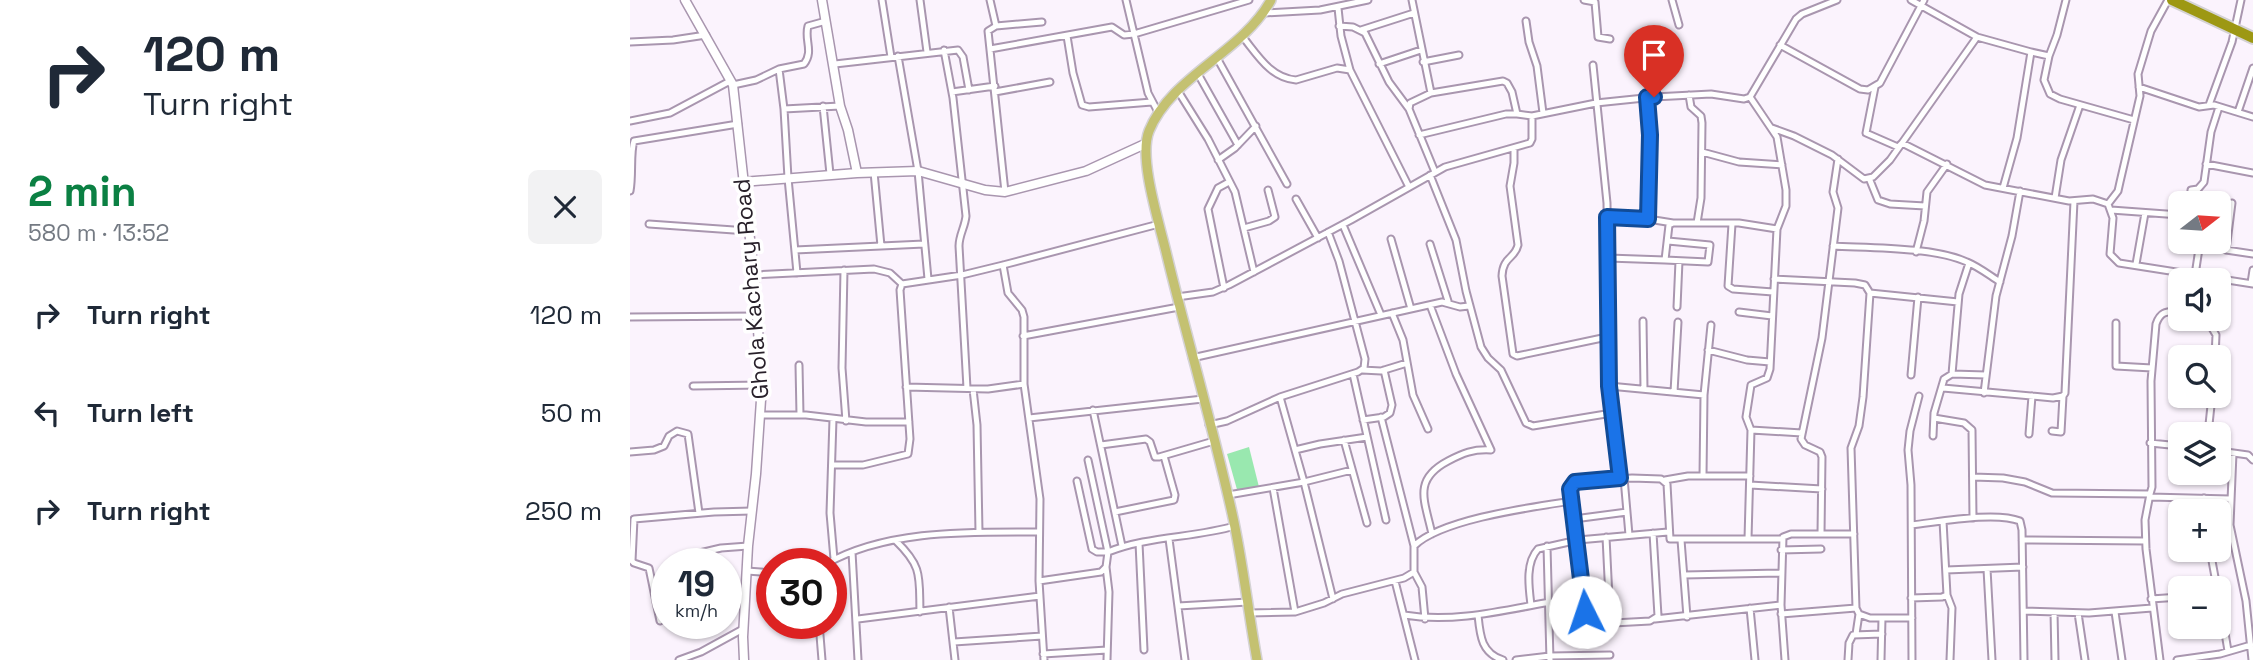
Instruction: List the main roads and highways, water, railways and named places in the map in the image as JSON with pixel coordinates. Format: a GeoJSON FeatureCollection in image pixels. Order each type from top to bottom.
{"type":"FeatureCollection","features":[{"type":"Feature","properties":{"kind":"highway"},"geometry":{"type":"LineString","coordinates":[[2170,0],[2253,38]]}},
{"type":"Feature","properties":{"kind":"main road"},"geometry":{"type":"LineString","coordinates":[[1257,660],[1235,526],[1178,302],[1147,166],[1145,144],[1158,112],[1178,91],[1242,36],[1264,13],[1271,0]]}}]}
